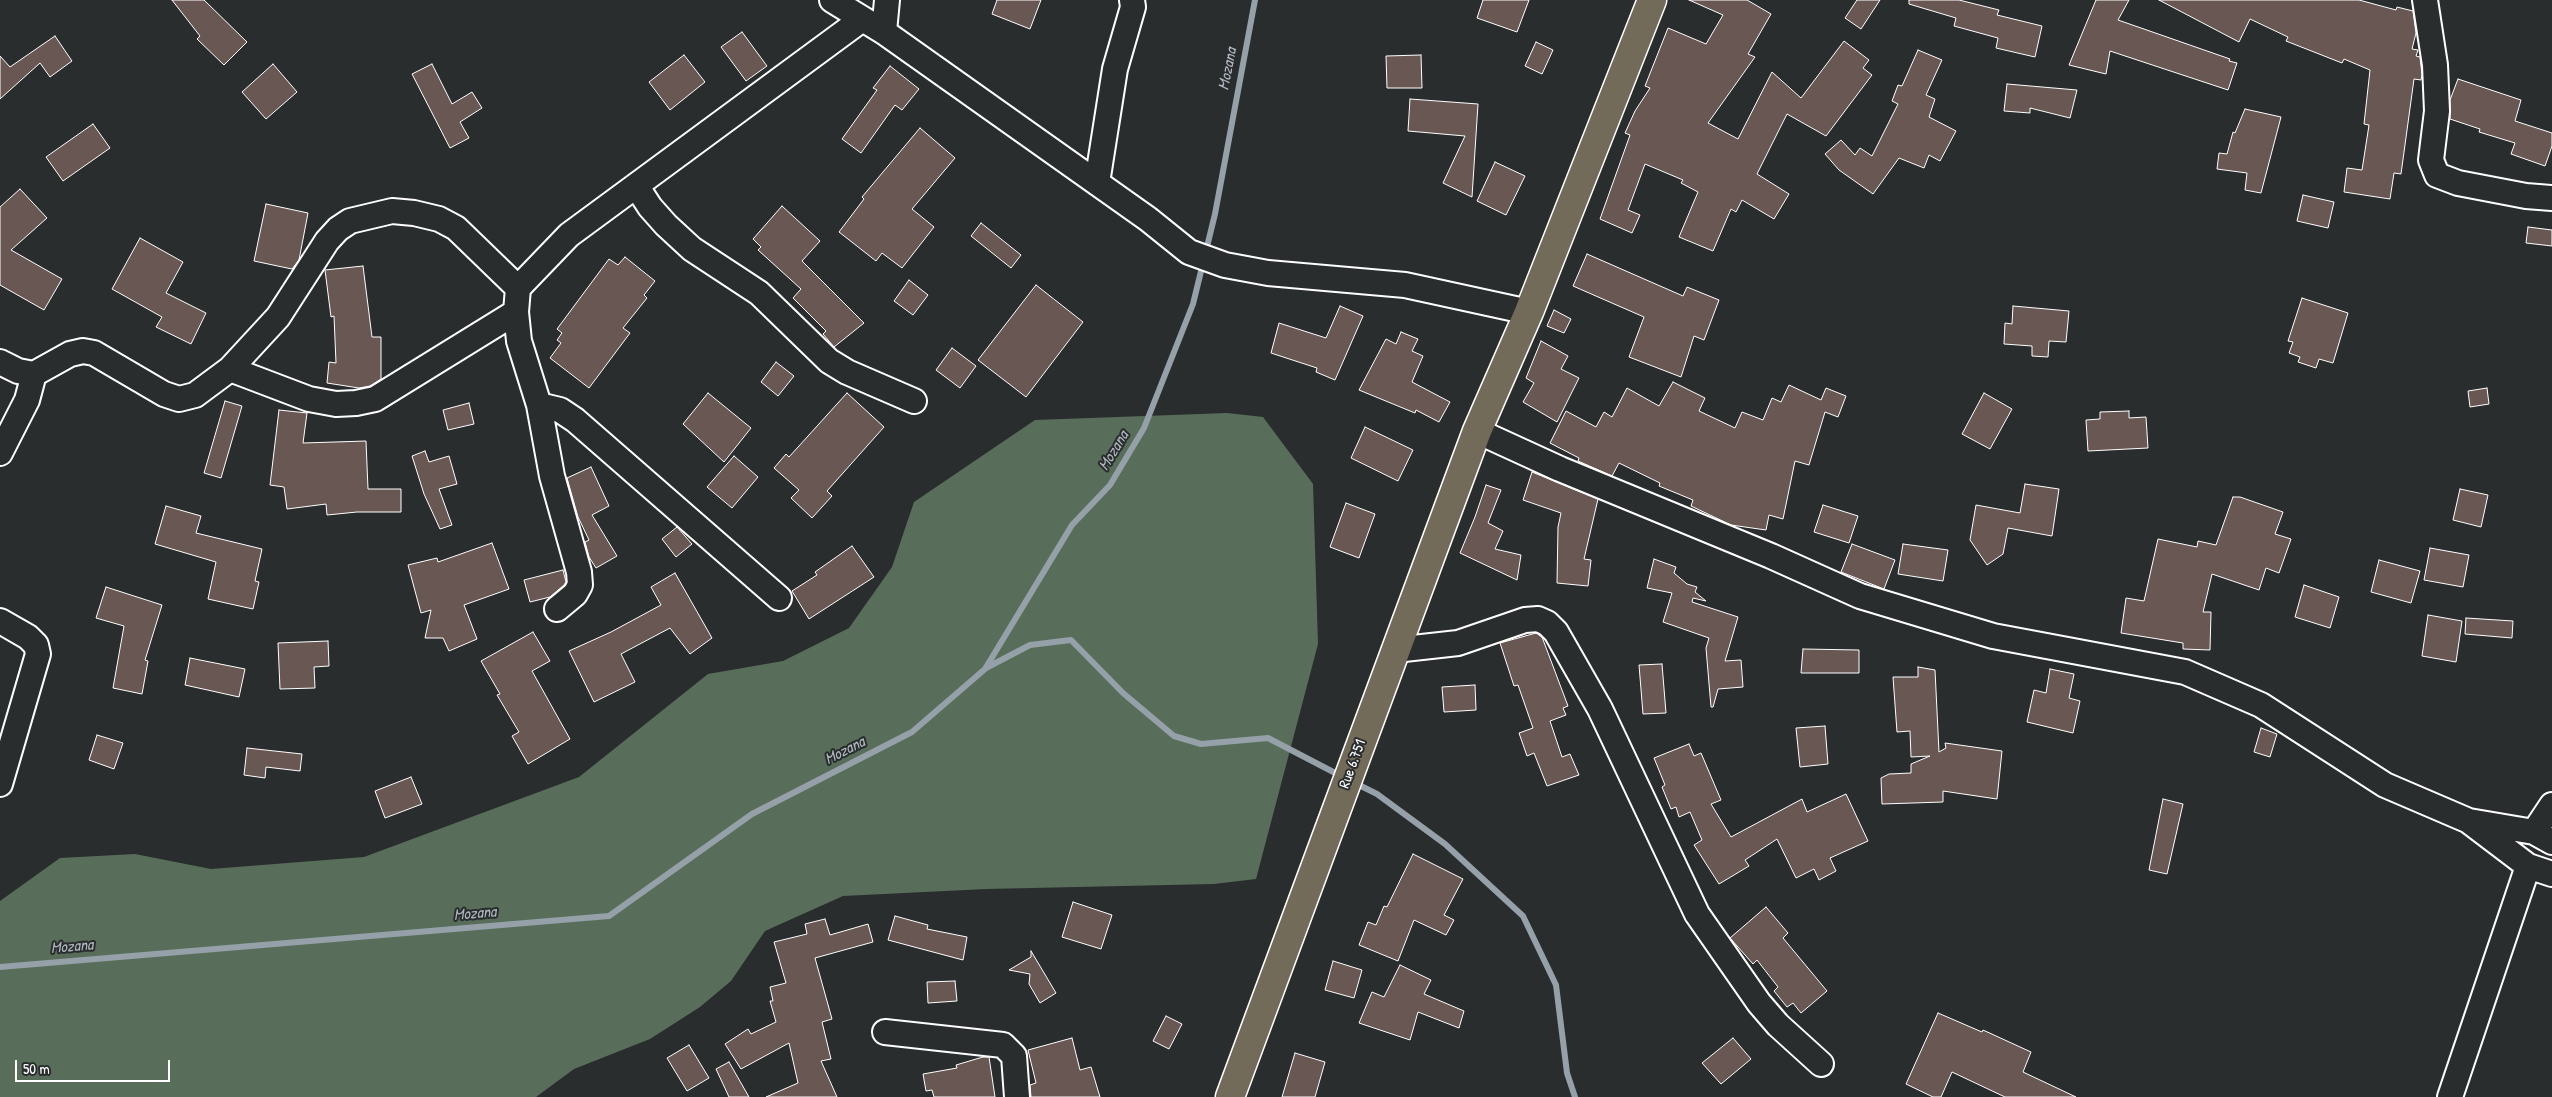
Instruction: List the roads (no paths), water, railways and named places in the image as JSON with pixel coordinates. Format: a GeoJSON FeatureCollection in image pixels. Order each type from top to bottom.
{"type":"FeatureCollection","features":[{"type":"Feature","properties":{"kind":"main road","name":"Rue 6.751"},"geometry":{"type":"LineString","coordinates":[[1230,1097],[1477,431],[1528,312],[1652,0]]}},
{"type":"Feature","properties":{"kind":"street"},"geometry":{"type":"LineString","coordinates":[[832,0],[861,20],[884,32],[1098,183],[1189,252],[1225,265],[1268,274],[1405,285],[1528,312]]}},
{"type":"Feature","properties":{"kind":"street"},"geometry":{"type":"LineString","coordinates":[[884,32],[886,0]]}},
{"type":"Feature","properties":{"kind":"street"},"geometry":{"type":"LineString","coordinates":[[1098,183],[1115,69],[1133,8],[1132,0]]}},
{"type":"Feature","properties":{"kind":"street"},"geometry":{"type":"LineString","coordinates":[[2425,0],[2435,65],[2438,111],[2431,160],[2437,175],[2458,183],[2526,196],[2552,198]]}},
{"type":"Feature","properties":{"kind":"street"},"geometry":{"type":"LineString","coordinates":[[557,609],[575,594],[580,585],[579,572],[552,476],[539,405],[519,340],[516,312],[518,288],[569,236],[636,187],[667,161],[766,92],[861,20]]}},
{"type":"Feature","properties":{"kind":"street"},"geometry":{"type":"LineString","coordinates":[[636,187],[666,225],[692,249],[760,293],[829,362],[847,372],[914,401]]}},
{"type":"Feature","properties":{"kind":"street"},"geometry":{"type":"LineString","coordinates":[[0,362],[18,371],[34,374],[70,354],[83,351],[94,353],[164,394],[179,399],[195,396],[230,369],[278,317],[327,241],[338,229],[350,221],[392,211],[414,213],[439,219],[456,228],[518,288]]}},
{"type":"Feature","properties":{"kind":"street"},"geometry":{"type":"LineString","coordinates":[[230,369],[308,399],[336,404],[356,403],[375,399],[516,312]]}},
{"type":"Feature","properties":{"kind":"street"},"geometry":{"type":"LineString","coordinates":[[0,453],[27,400],[34,374]]}},
{"type":"Feature","properties":{"kind":"street"},"geometry":{"type":"LineString","coordinates":[[539,405],[560,410],[575,420],[779,598]]}},
{"type":"Feature","properties":{"kind":"street"},"geometry":{"type":"LineString","coordinates":[[1477,431],[1560,470],[1771,556],[1860,596],[1993,636],[2185,672],[2209,681],[2260,705],[2385,785],[2469,821],[2543,837],[2552,805]]}},
{"type":"Feature","properties":{"kind":"street"},"geometry":{"type":"LineString","coordinates":[[1395,650],[1458,643],[1525,620],[1538,619],[1552,627],[1600,709],[1697,914],[1759,1003],[1778,1025],[1821,1064]]}},
{"type":"Feature","properties":{"kind":"street"},"geometry":{"type":"LineString","coordinates":[[0,621],[28,637],[36,645],[38,654],[0,784]]}},
{"type":"Feature","properties":{"kind":"street"},"geometry":{"type":"LineString","coordinates":[[2469,821],[2528,866],[2552,874]]}},
{"type":"Feature","properties":{"kind":"street"},"geometry":{"type":"LineString","coordinates":[[2450,1097],[2528,866]]}},
{"type":"Feature","properties":{"kind":"street"},"geometry":{"type":"LineString","coordinates":[[885,1032],[1003,1045],[1014,1056],[1017,1097]]}},
{"type":"Feature","properties":{"kind":"waterway","name":"Mozana"},"geometry":{"type":"LineString","coordinates":[[0,967],[609,916],[752,814],[912,732],[985,669],[1072,525],[1110,485],[1144,428],[1193,304],[1215,214],[1255,0]]}},
{"type":"Feature","properties":{"kind":"waterway"},"geometry":{"type":"LineString","coordinates":[[986,668],[1030,645],[1071,640],[1123,693],[1174,736],[1201,744],[1268,738],[1341,776]]}},
{"type":"Feature","properties":{"kind":"waterway"},"geometry":{"type":"LineString","coordinates":[[1353,782],[1377,794],[1445,844],[1523,916],[1556,985],[1567,1073],[1575,1097]]}}]}
